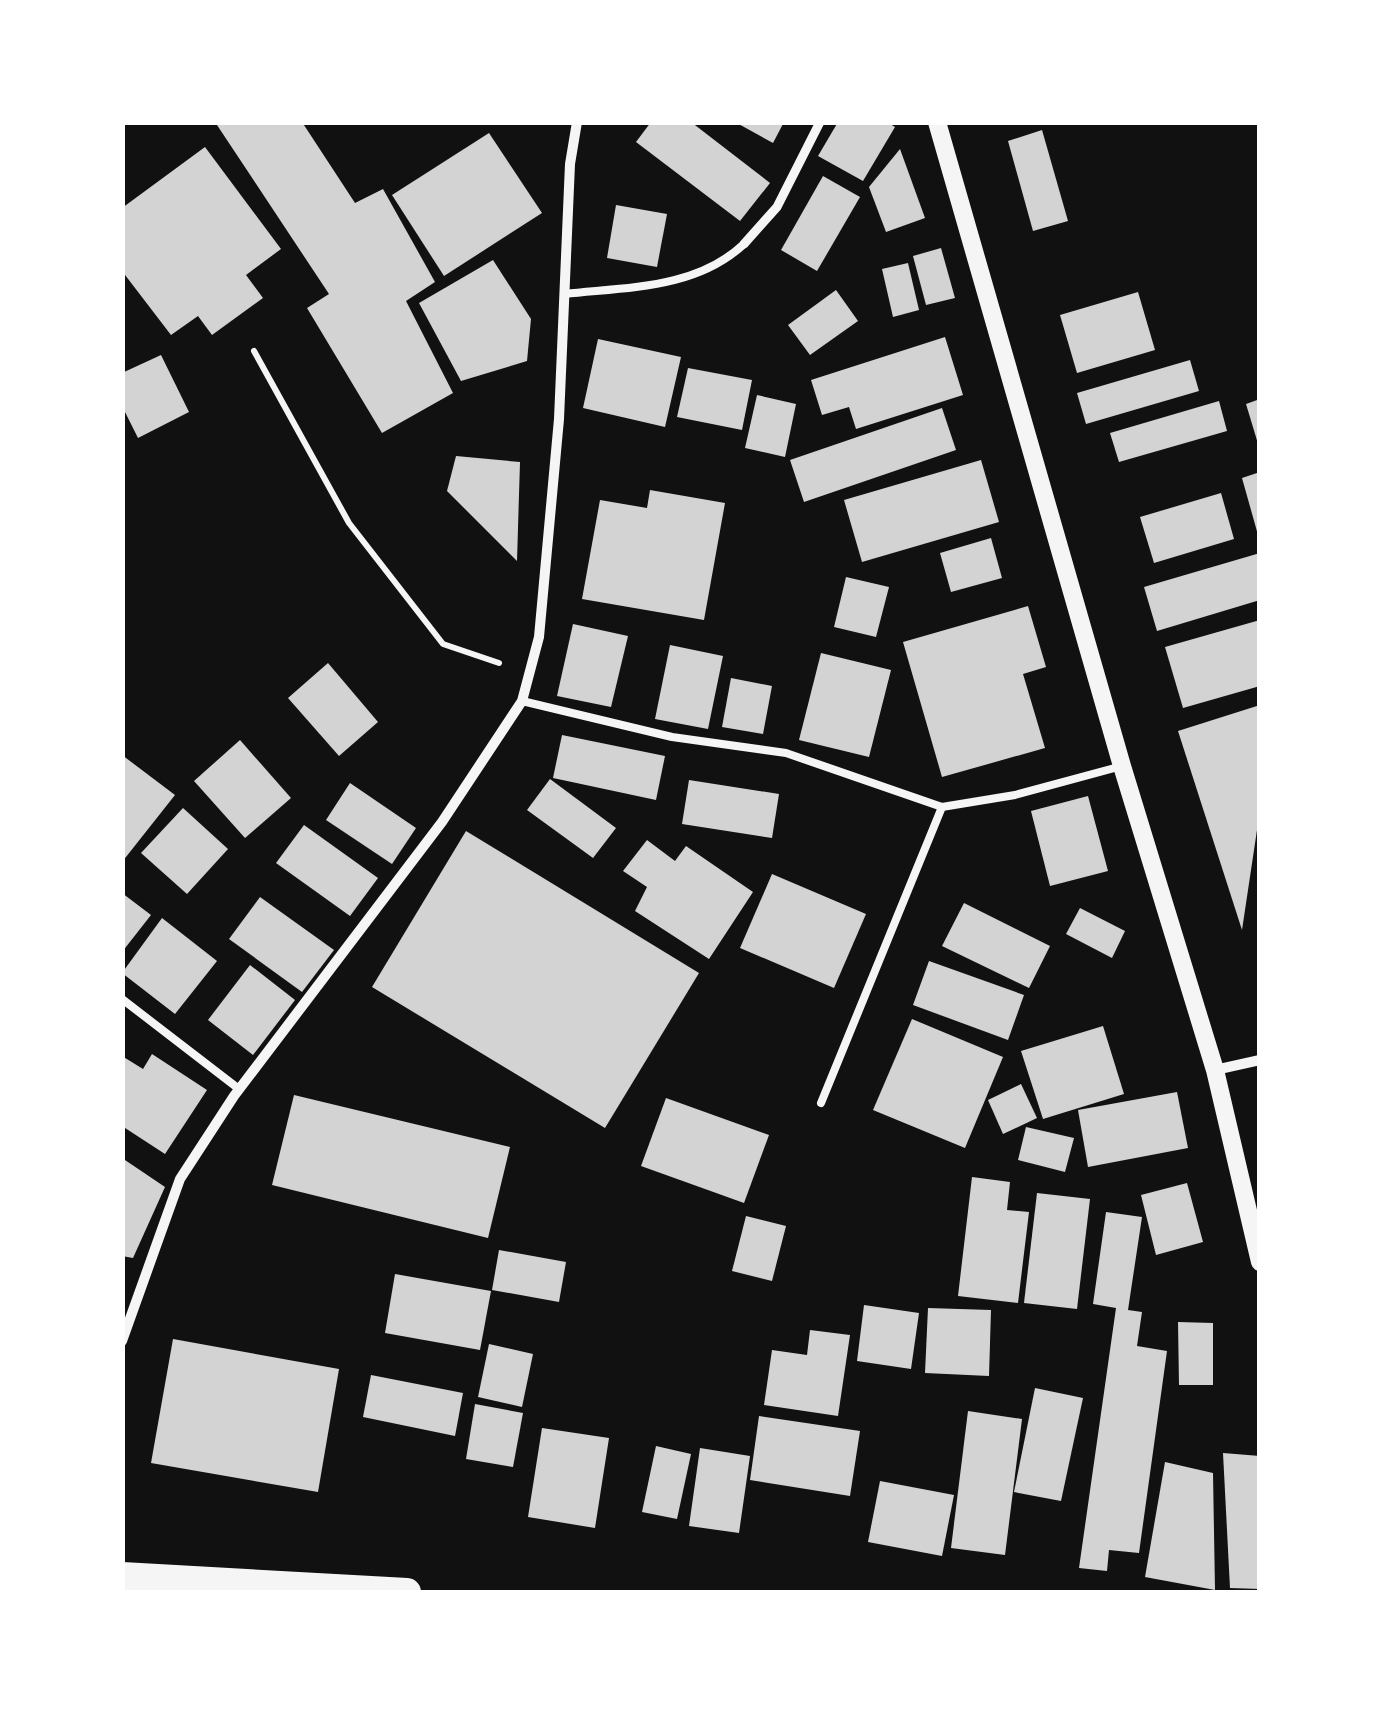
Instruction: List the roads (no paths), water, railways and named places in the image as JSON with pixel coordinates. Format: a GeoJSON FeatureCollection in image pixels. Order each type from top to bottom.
{"type":"FeatureCollection","features":[{"type":"Feature","properties":{"kind":"highway"},"geometry":{"type":"LineString","coordinates":[[122,1576],[407,1592]]}},
{"type":"Feature","properties":{"kind":"street"},"geometry":{"type":"LineString","coordinates":[[122,1341],[180,1180],[240,1089],[362,934],[522,701],[531,673],[546,558],[566,294],[570,164],[576,122]]}},
{"type":"Feature","properties":{"kind":"street"},"geometry":{"type":"LineString","coordinates":[[744,244],[776,207],[820,122]]}},
{"type":"Feature","properties":{"kind":"street"},"geometry":{"type":"LineString","coordinates":[[937,122],[1122,766],[1215,1070],[1260,1262]]}},
{"type":"Feature","properties":{"kind":"street"},"geometry":{"type":"LineString","coordinates":[[1215,1070],[1260,1060]]}},
{"type":"Feature","properties":{"kind":"lane"},"geometry":{"type":"LineString","coordinates":[[566,294],[693,278],[724,263],[744,244]]}},
{"type":"Feature","properties":{"kind":"lane"},"geometry":{"type":"LineString","coordinates":[[522,701],[672,737],[786,753],[942,807],[1015,796],[1122,766]]}},
{"type":"Feature","properties":{"kind":"lane"},"geometry":{"type":"LineString","coordinates":[[821,1103],[942,807]]}},
{"type":"Feature","properties":{"kind":"lane"},"geometry":{"type":"LineString","coordinates":[[122,999],[240,1089]]}}]}
